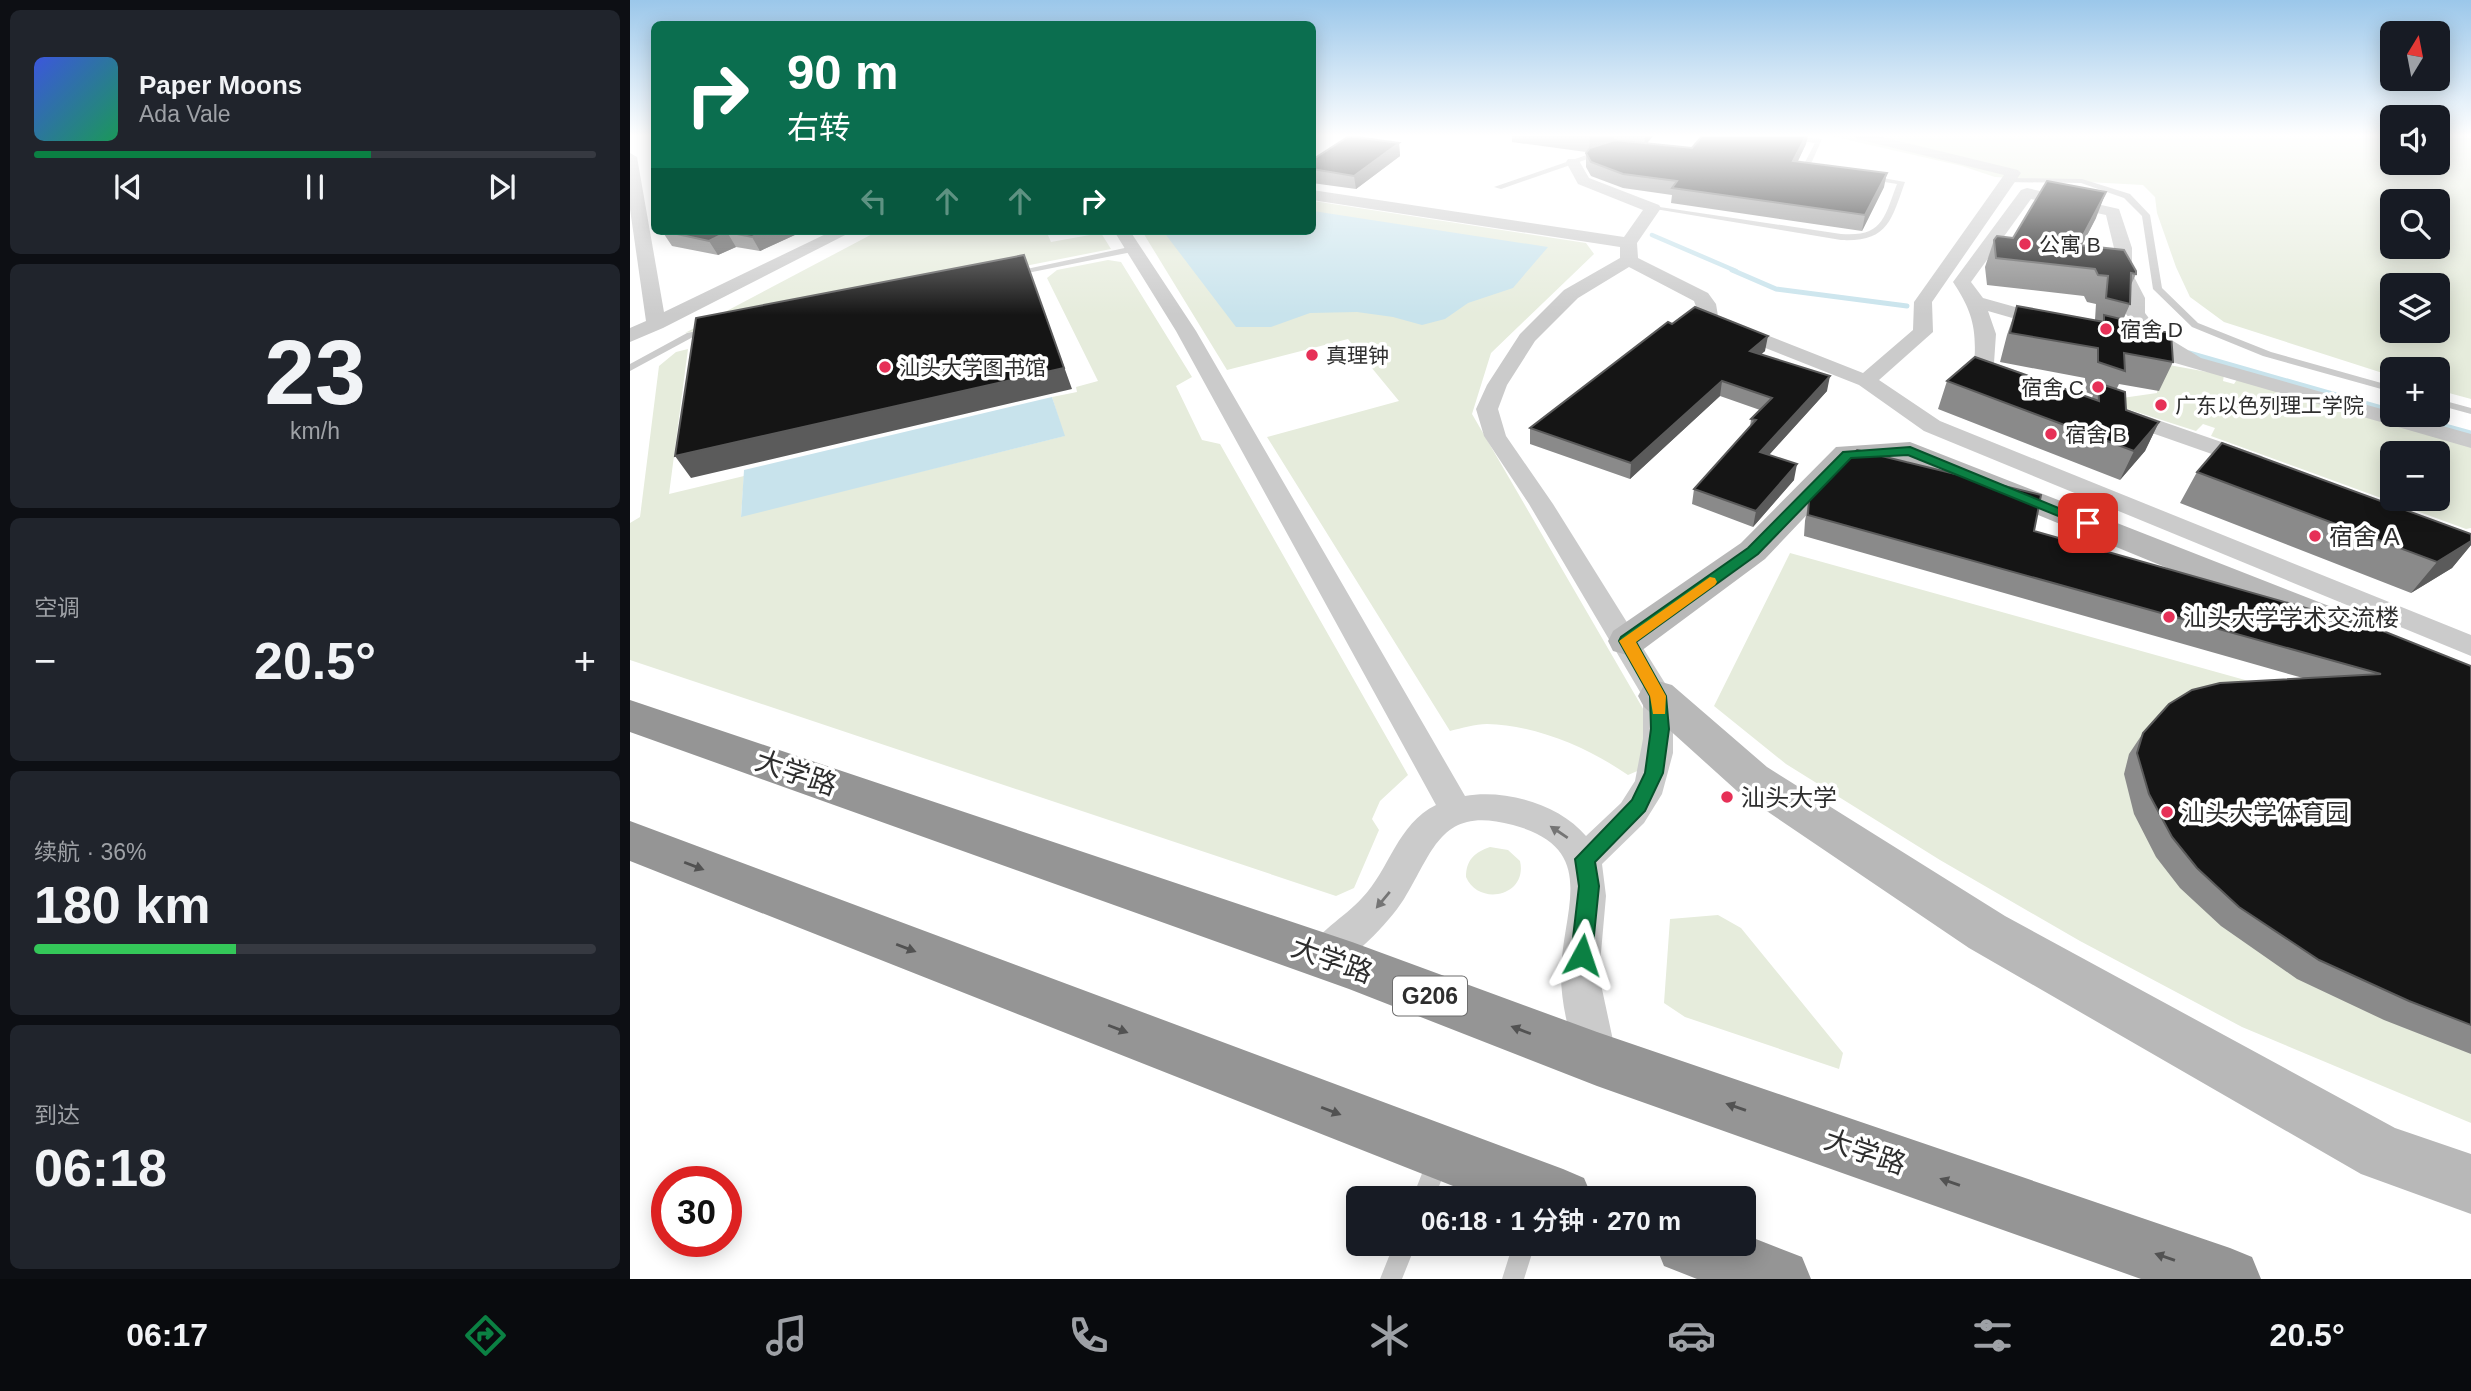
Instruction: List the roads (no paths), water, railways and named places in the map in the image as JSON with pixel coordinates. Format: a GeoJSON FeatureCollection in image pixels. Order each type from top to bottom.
{"type":"FeatureCollection","features":[{"type":"Feature","properties":{"kind":"highway","name":"大学路"},"geometry":{"type":"LineString","coordinates":[[630,716],[1322,956],[1597,1059],[2230,1279]]}},
{"type":"Feature","properties":{"kind":"highway"},"geometry":{"type":"LineString","coordinates":[[630,842],[1432,1176],[1490,1186]]}},
{"type":"Feature","properties":{"kind":"highway"},"geometry":{"type":"LineString","coordinates":[[1718,1256],[1780,1279]]}},
{"type":"Feature","properties":{"kind":"street"},"geometry":{"type":"LineString","coordinates":[[638,196],[656,324]]}},
{"type":"Feature","properties":{"kind":"street"},"geometry":{"type":"LineString","coordinates":[[1316,196],[1629,252],[1701,297],[1707,304],[1709,319],[1866,381],[1932,426],[2471,678]]}},
{"type":"Feature","properties":{"kind":"street"},"geometry":{"type":"LineString","coordinates":[[1621,196],[1653,208],[1629,252],[1571,294],[1527,338],[1497,385],[1487,409],[1495,436],[1627,641],[1658,696],[1752,779],[1987,932],[2382,1153],[2471,1184]]}},
{"type":"Feature","properties":{"kind":"street"},"geometry":{"type":"LineString","coordinates":[[1866,381],[1923,332],[1923,302],[1997,196]]}},
{"type":"Feature","properties":{"kind":"street"},"geometry":{"type":"LineString","coordinates":[[2025,196],[1962,282],[1976,302],[1986,334],[1984,366],[2034,383]]}},
{"type":"Feature","properties":{"kind":"street"},"geometry":{"type":"LineString","coordinates":[[2039,196],[2113,212],[2123,248],[2123,272],[2136,298],[2135,314],[2153,337],[2197,364]]}},
{"type":"Feature","properties":{"kind":"street"},"geometry":{"type":"LineString","coordinates":[[630,336],[837,235]]}},
{"type":"Feature","properties":{"kind":"street"},"geometry":{"type":"LineString","coordinates":[[1128,240],[1186,331],[1457,812]]}},
{"type":"Feature","properties":{"kind":"street"},"geometry":{"type":"LineString","coordinates":[[1976,302],[2069,328]]}},
{"type":"Feature","properties":{"kind":"street"},"geometry":{"type":"LineString","coordinates":[[2122,342],[2471,441]]}},
{"type":"Feature","properties":{"kind":"street"},"geometry":{"type":"LineString","coordinates":[[2097,405],[2272,467]]}},
{"type":"Feature","properties":{"kind":"street"},"geometry":{"type":"LineString","coordinates":[[1627,641],[1753,551],[1847,454],[1910,451],[2471,646]]}},
{"type":"Feature","properties":{"kind":"street"},"geometry":{"type":"LineString","coordinates":[[1584,859],[1638,806],[1654,773],[1660,729],[1658,696]]}},
{"type":"Feature","properties":{"kind":"street"},"geometry":{"type":"LineString","coordinates":[[1322,956],[1370,915],[1384,898],[1417,840],[1430,825],[1447,814],[1496,807],[1533,816],[1568,837],[1584,859],[1589,886],[1580,977],[1597,1059]]}},
{"type":"Feature","properties":{"kind":"lane"},"geometry":{"type":"LineString","coordinates":[[1653,208],[1841,237],[1871,237],[1882,230],[1896,196]]}},
{"type":"Feature","properties":{"kind":"lane"},"geometry":{"type":"LineString","coordinates":[[2126,196],[2146,215],[2158,289],[2195,325],[2267,354],[2380,386]]}},
{"type":"Feature","properties":{"kind":"lane"},"geometry":{"type":"LineString","coordinates":[[996,276],[1128,240]]}},
{"type":"Feature","properties":{"kind":"lane"},"geometry":{"type":"LineString","coordinates":[[630,368],[690,335],[717,330]]}},
{"type":"Feature","properties":{"kind":"lane"},"geometry":{"type":"LineString","coordinates":[[2450,405],[2471,411]]}},
{"type":"Feature","properties":{"kind":"lane"},"geometry":{"type":"LineString","coordinates":[[1391,1279],[1400,1256]]}},
{"type":"Feature","properties":{"kind":"lane"},"geometry":{"type":"LineString","coordinates":[[1513,1279],[1520,1256]]}},
{"type":"Feature","properties":{"kind":"water"},"geometry":{"type":"Polygon","coordinates":[[[1316,211],[1548,247],[1513,288],[1468,303],[1445,319],[1422,325],[1393,317],[1357,312],[1310,313],[1271,327],[1236,327],[1166,235],[1316,235],[1316,211]]]}},
{"type":"Feature","properties":{"kind":"water"},"geometry":{"type":"Polygon","coordinates":[[[1052,397],[1065,436],[741,517],[744,470],[1052,397]]]}},
{"type":"Feature","properties":{"kind":"waterway"},"geometry":{"type":"LineString","coordinates":[[1652,235],[1736,271]]}},
{"type":"Feature","properties":{"kind":"waterway"},"geometry":{"type":"LineString","coordinates":[[1732,270],[1776,289],[1907,306]]}},
{"type":"Feature","properties":{"kind":"waterway"},"geometry":{"type":"LineString","coordinates":[[2189,353],[2380,408]]}},
{"type":"Feature","properties":{"kind":"waterway"},"geometry":{"type":"LineString","coordinates":[[2449,427],[2471,433]]}},
{"type":"Feature","properties":{"kind":"place","name":"公寓 B"},"geometry":{"type":"Point","coordinates":[2025,244]}},
{"type":"Feature","properties":{"kind":"place","name":"宿舍 D"},"geometry":{"type":"Point","coordinates":[2106,329]}},
{"type":"Feature","properties":{"kind":"place","name":"真理钟"},"geometry":{"type":"Point","coordinates":[1312,355]}},
{"type":"Feature","properties":{"kind":"place","name":"汕头大学图书馆"},"geometry":{"type":"Point","coordinates":[885,367]}},
{"type":"Feature","properties":{"kind":"place","name":"宿舍 C"},"geometry":{"type":"Point","coordinates":[2098,387]}},
{"type":"Feature","properties":{"kind":"place","name":"广东以色列理工学院"},"geometry":{"type":"Point","coordinates":[2161,405]}},
{"type":"Feature","properties":{"kind":"place","name":"宿舍 B"},"geometry":{"type":"Point","coordinates":[2051,434]}},
{"type":"Feature","properties":{"kind":"place","name":"宿舍 A"},"geometry":{"type":"Point","coordinates":[2315,536]}},
{"type":"Feature","properties":{"kind":"place","name":"汕头大学学术交流楼"},"geometry":{"type":"Point","coordinates":[2169,617]}},
{"type":"Feature","properties":{"kind":"place","name":"汕头大学"},"geometry":{"type":"Point","coordinates":[1727,797]}},
{"type":"Feature","properties":{"kind":"place","name":"汕头大学体育园"},"geometry":{"type":"Point","coordinates":[2167,812]}}]}
